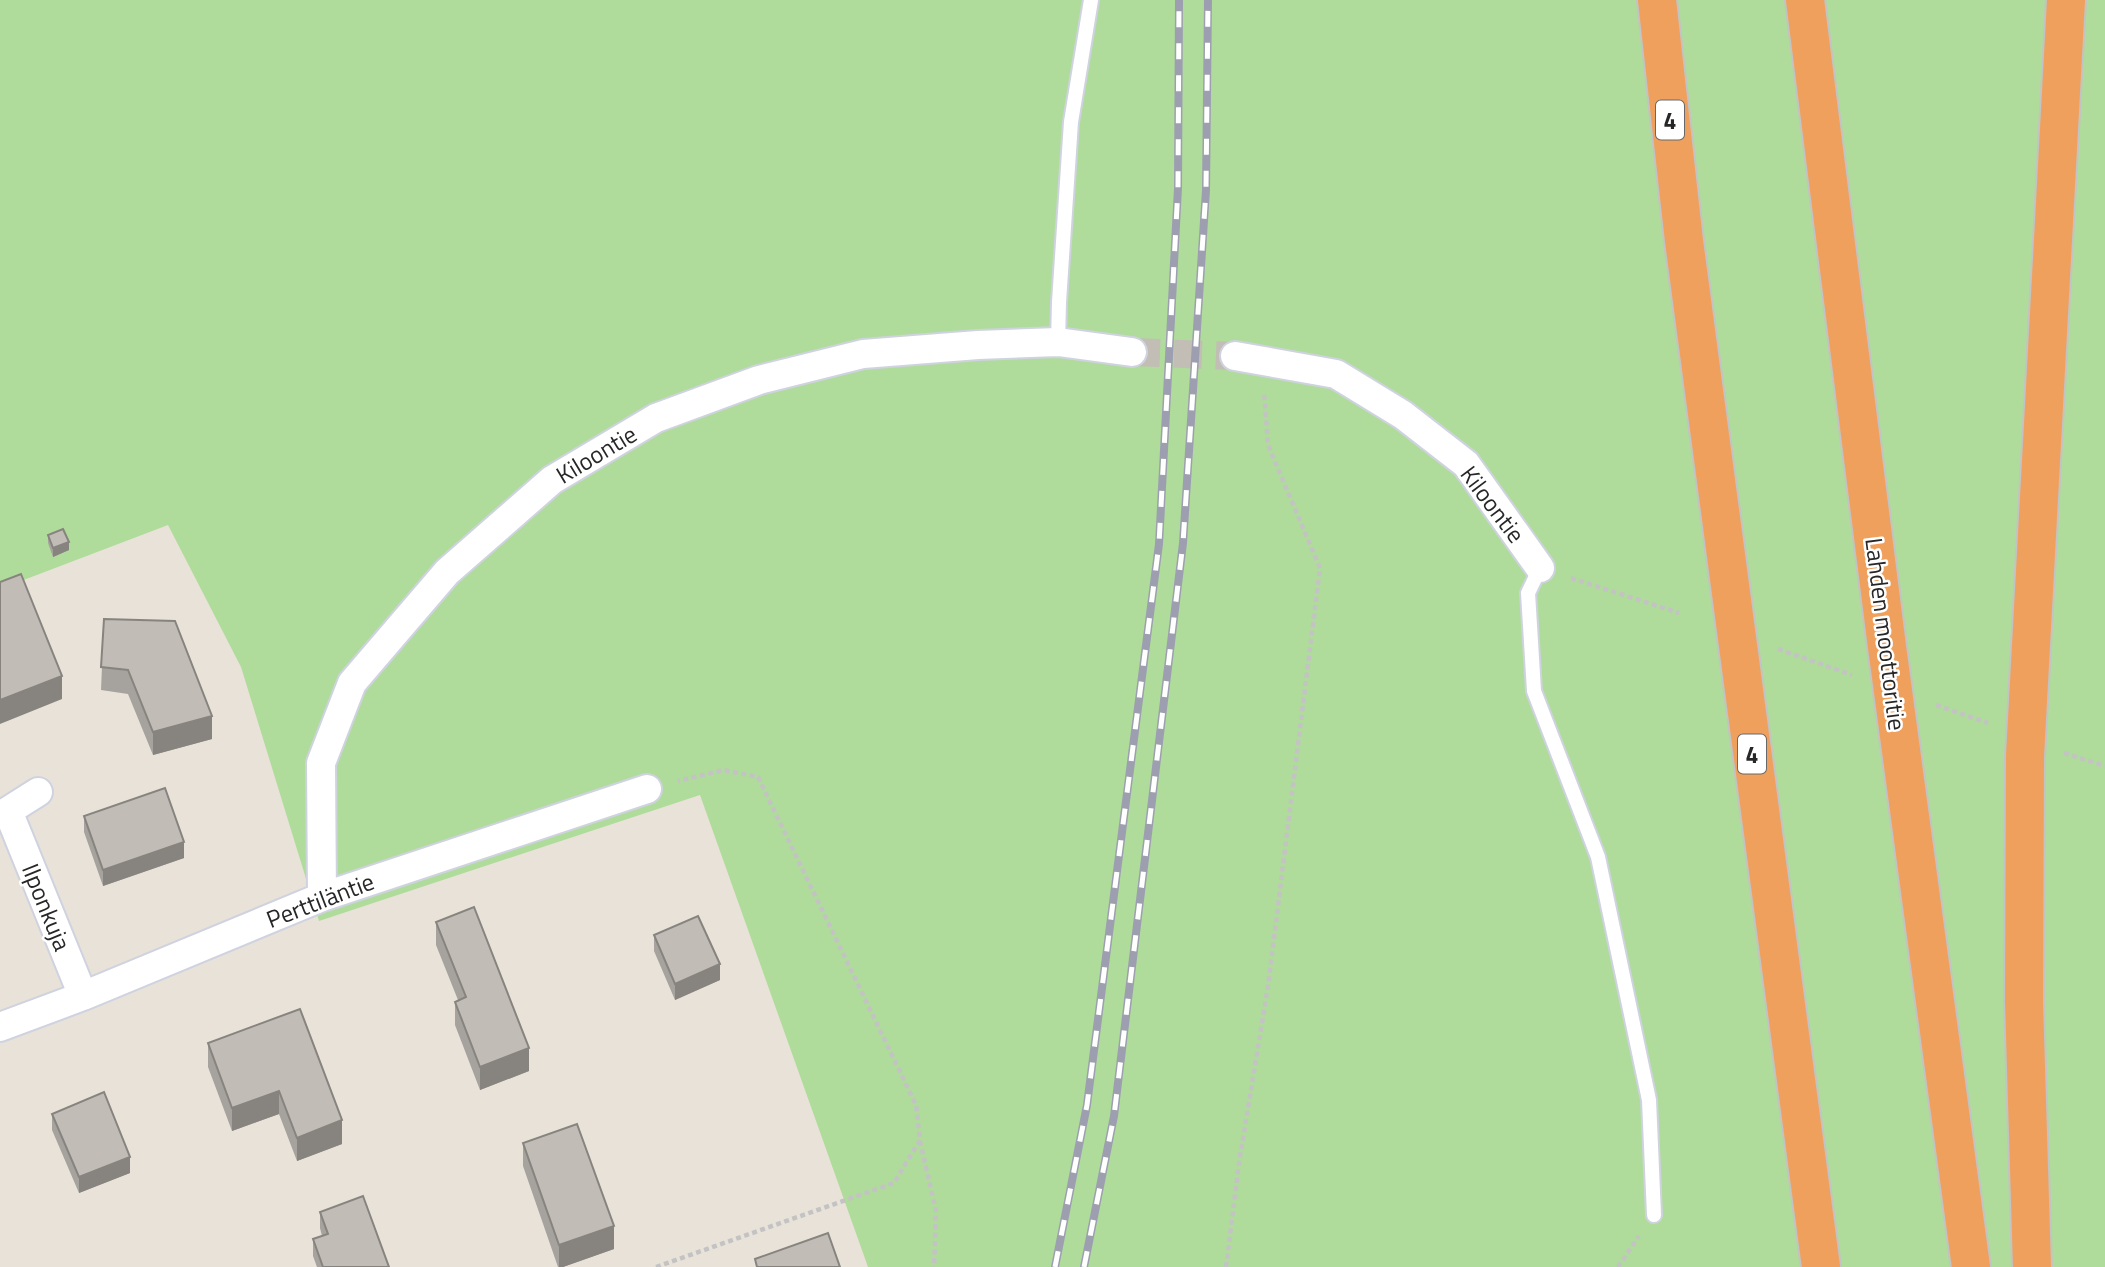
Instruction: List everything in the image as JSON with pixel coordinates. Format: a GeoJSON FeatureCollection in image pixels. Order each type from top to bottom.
{"type":"FeatureCollection","features":[{"type":"Feature","properties":{"kind":"highway"},"geometry":{"type":"LineString","coordinates":[[1639,0],[1684,241]]}},
{"type":"Feature","properties":{"kind":"highway","name":"4"},"geometry":{"type":"LineString","coordinates":[[1657,0],[1684,241],[1821,1267]]}},
{"type":"Feature","properties":{"kind":"highway","name":"Lahden moottoritie"},"geometry":{"type":"LineString","coordinates":[[1805,0],[1889,660],[1971,1267]]}},
{"type":"Feature","properties":{"kind":"highway"},"geometry":{"type":"LineString","coordinates":[[2032,1267],[2024,1002],[2025,756],[2066,0]]}},
{"type":"Feature","properties":{"kind":"street","name":"Kiloontie"},"geometry":{"type":"LineString","coordinates":[[322,897],[321,762],[352,683],[446,572],[552,480],[656,418],[759,380],[863,354],[1058,342],[1132,352]]}},
{"type":"Feature","properties":{"kind":"street","name":"Kiloontie"},"geometry":{"type":"LineString","coordinates":[[1248,358],[1336,374],[1403,415],[1466,464],[1540,568]]}},
{"type":"Feature","properties":{"kind":"street","name":"Perttiläntie"},"geometry":{"type":"LineString","coordinates":[[0,1027],[83,996],[322,897],[647,789]]}},
{"type":"Feature","properties":{"kind":"street","name":"Ilponkuja"},"geometry":{"type":"LineString","coordinates":[[38,792],[8,811],[83,996]]}},
{"type":"Feature","properties":{"kind":"lane"},"geometry":{"type":"LineString","coordinates":[[1058,342],[1071,122],[1091,0]]}},
{"type":"Feature","properties":{"kind":"lane"},"geometry":{"type":"LineString","coordinates":[[1540,568],[1528,593],[1534,691],[1598,857],[1649,1100],[1654,1215]]}},
{"type":"Feature","properties":{"kind":"path"},"geometry":{"type":"LineString","coordinates":[[1226,1267],[1239,1163],[1268,986],[1320,568],[1268,445],[1248,358]]}},
{"type":"Feature","properties":{"kind":"path","name":"Kiloontie"},"geometry":{"type":"LineString","coordinates":[[1540,568],[1679,613]]}},
{"type":"Feature","properties":{"kind":"path"},"geometry":{"type":"LineString","coordinates":[[1767,645],[1852,676]]}},
{"type":"Feature","properties":{"kind":"path"},"geometry":{"type":"LineString","coordinates":[[1936,705],[1994,726]]}},
{"type":"Feature","properties":{"kind":"path"},"geometry":{"type":"LineString","coordinates":[[2060,752],[2105,766]]}},
{"type":"Feature","properties":{"kind":"path"},"geometry":{"type":"LineString","coordinates":[[647,789],[723,769],[758,777],[916,1105],[920,1140],[936,1211],[934,1267]]}},
{"type":"Feature","properties":{"kind":"path"},"geometry":{"type":"LineString","coordinates":[[656,1267],[894,1184],[920,1140]]}},
{"type":"Feature","properties":{"kind":"path"},"geometry":{"type":"LineString","coordinates":[[1618,1267],[1654,1215]]}},
{"type":"Feature","properties":{"kind":"green space"},"geometry":{"type":"Polygon","coordinates":[[[0,0],[2105,0],[2105,1267],[868,1267],[700,795],[319,921],[241,667],[168,525],[0,589],[0,0]]]}},
{"type":"Feature","properties":{"kind":"building"},"geometry":{"type":"Polygon","coordinates":[[[63,529],[69,542],[53,548],[48,535],[63,529]]]}},
{"type":"Feature","properties":{"kind":"building"},"geometry":{"type":"Polygon","coordinates":[[[21,574],[62,676],[0,700],[0,582],[21,574]]]}},
{"type":"Feature","properties":{"kind":"building"},"geometry":{"type":"Polygon","coordinates":[[[104,619],[175,621],[212,716],[153,732],[128,670],[101,667],[104,619]]]}},
{"type":"Feature","properties":{"kind":"building"},"geometry":{"type":"Polygon","coordinates":[[[165,788],[184,842],[103,870],[84,816],[165,788]]]}},
{"type":"Feature","properties":{"kind":"building"},"geometry":{"type":"Polygon","coordinates":[[[474,907],[529,1048],[480,1067],[455,1002],[466,997],[436,922],[474,907]]]}},
{"type":"Feature","properties":{"kind":"building"},"geometry":{"type":"Polygon","coordinates":[[[698,916],[720,964],[675,984],[654,935],[698,916]]]}},
{"type":"Feature","properties":{"kind":"building"},"geometry":{"type":"Polygon","coordinates":[[[300,1009],[342,1120],[297,1138],[279,1091],[232,1108],[208,1043],[300,1009]]]}},
{"type":"Feature","properties":{"kind":"building"},"geometry":{"type":"Polygon","coordinates":[[[104,1092],[130,1157],[79,1177],[52,1114],[104,1092]]]}},
{"type":"Feature","properties":{"kind":"building"},"geometry":{"type":"Polygon","coordinates":[[[577,1124],[614,1226],[559,1245],[523,1143],[577,1124]]]}},
{"type":"Feature","properties":{"kind":"building"},"geometry":{"type":"Polygon","coordinates":[[[363,1196],[389,1267],[323,1267],[313,1239],[328,1234],[320,1212],[363,1196]]]}},
{"type":"Feature","properties":{"kind":"building"},"geometry":{"type":"Polygon","coordinates":[[[828,1233],[840,1267],[757,1267],[755,1259],[828,1233]]]}},
{"type":"Feature","properties":{"kind":"tunnel"},"geometry":{"type":"LineString","coordinates":[[1132,352],[1235,356]]}},
{"type":"Feature","properties":{"kind":"railway"},"geometry":{"type":"LineString","coordinates":[[1055,1267],[1087,1105],[1159,544],[1178,188],[1179,0]]}},
{"type":"Feature","properties":{"kind":"railway"},"geometry":{"type":"LineString","coordinates":[[1084,1267],[1114,1116],[1183,543],[1206,190],[1208,0]]}}]}
